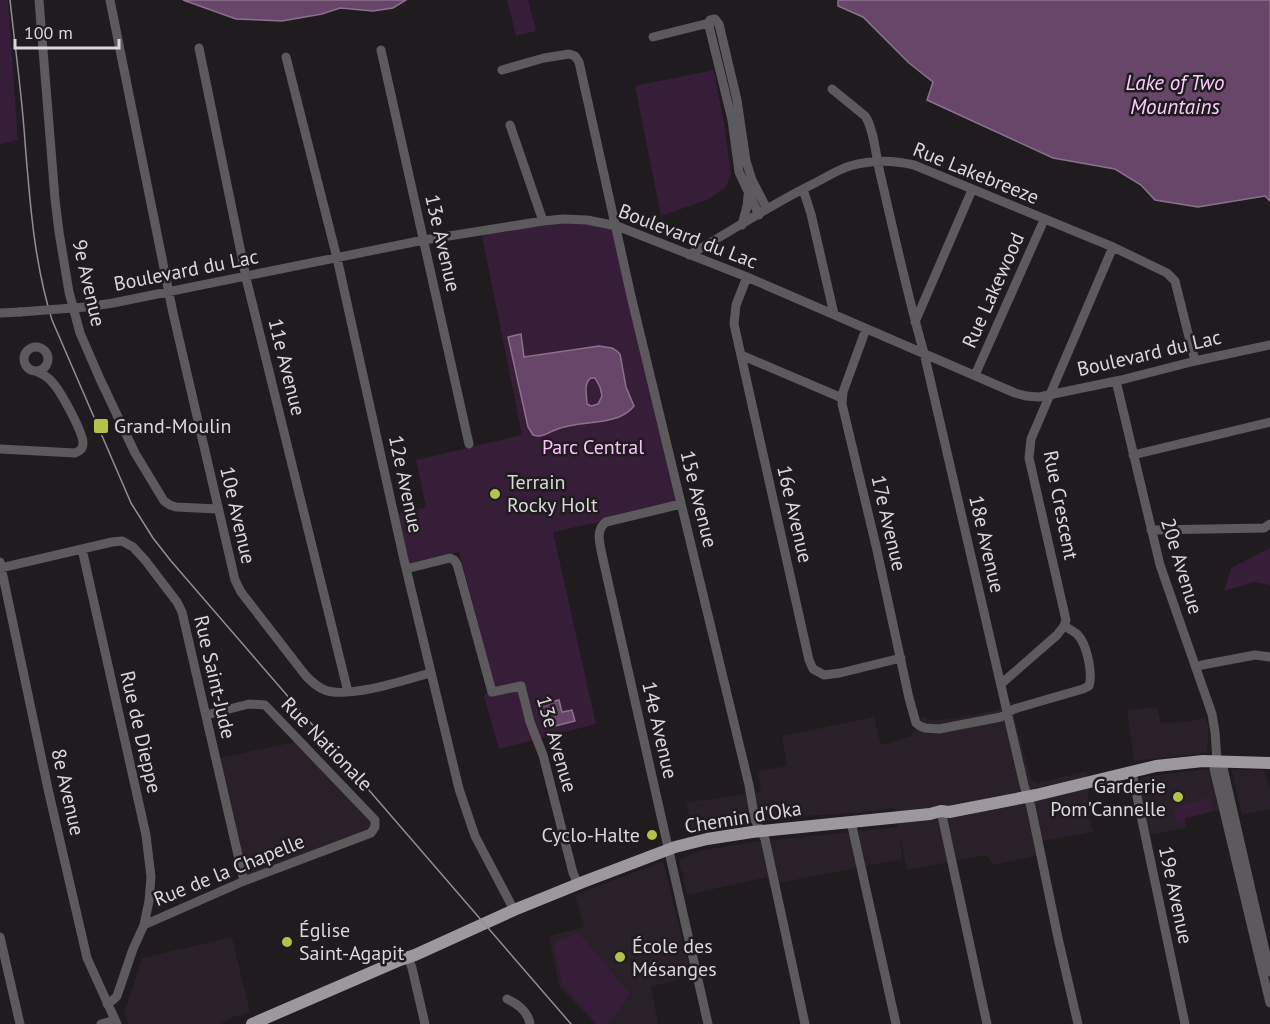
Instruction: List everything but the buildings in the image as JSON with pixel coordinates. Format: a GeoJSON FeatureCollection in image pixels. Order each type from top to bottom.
{"type":"FeatureCollection","features":[{"type":"Feature","properties":{"kind":"main road","name":"Chemin d'Oka"},"geometry":{"type":"LineString","coordinates":[[256,1023],[416,955],[514,910],[668,849],[761,831],[955,811],[1160,766],[1217,760],[1270,763]]}},
{"type":"Feature","properties":{"kind":"street","name":"9e Avenue"},"geometry":{"type":"LineString","coordinates":[[39,0],[59,232],[69,292],[80,333],[135,453],[164,501],[176,507],[218,509]]}},
{"type":"Feature","properties":{"kind":"street","name":"10e Avenue"},"geometry":{"type":"LineString","coordinates":[[110,0],[168,291],[235,580],[241,592],[306,676],[317,687],[327,692],[364,690],[430,673]]}},
{"type":"Feature","properties":{"kind":"street"},"geometry":{"type":"LineString","coordinates":[[653,37],[709,23],[710,20],[715,19],[719,24],[736,100],[746,161],[763,212]]}},
{"type":"Feature","properties":{"kind":"street"},"geometry":{"type":"LineString","coordinates":[[709,23],[732,120],[739,172],[748,193],[763,212]]}},
{"type":"Feature","properties":{"kind":"street","name":"11e Avenue"},"geometry":{"type":"LineString","coordinates":[[199,48],[246,276],[348,692]]}},
{"type":"Feature","properties":{"kind":"street","name":"13e Avenue"},"geometry":{"type":"LineString","coordinates":[[381,50],[469,444]]}},
{"type":"Feature","properties":{"kind":"street","name":"15e Avenue"},"geometry":{"type":"LineString","coordinates":[[502,70],[569,54],[575,56],[579,62],[631,296],[746,774],[755,820],[765,839],[805,1024]]}},
{"type":"Feature","properties":{"kind":"street","name":"12e Avenue"},"geometry":{"type":"LineString","coordinates":[[286,57],[337,258],[406,569],[459,789],[475,836],[514,910]]}},
{"type":"Feature","properties":{"kind":"street","name":"18e Avenue"},"geometry":{"type":"LineString","coordinates":[[832,89],[869,121],[1032,807],[1078,1024]]}},
{"type":"Feature","properties":{"kind":"street"},"geometry":{"type":"LineString","coordinates":[[510,125],[543,221]]}},
{"type":"Feature","properties":{"kind":"street","name":"Rue Lakebreeze"},"geometry":{"type":"LineString","coordinates":[[689,255],[803,189],[850,166],[877,161],[898,161],[914,165],[1167,273],[1174,281],[1195,361]]}},
{"type":"Feature","properties":{"kind":"street"},"geometry":{"type":"LineString","coordinates":[[803,189],[834,314]]}},
{"type":"Feature","properties":{"kind":"street"},"geometry":{"type":"LineString","coordinates":[[915,322],[972,190]]}},
{"type":"Feature","properties":{"kind":"street"},"geometry":{"type":"LineString","coordinates":[[742,225],[748,193]]}},
{"type":"Feature","properties":{"kind":"street","name":"Boulevard du Lac"},"geometry":{"type":"LineString","coordinates":[[0,313],[113,303],[424,240],[563,219],[587,220],[615,226],[747,277],[1026,396],[1039,397],[1116,381],[1270,345]]}},
{"type":"Feature","properties":{"kind":"street","name":"Rue Lakewood"},"geometry":{"type":"LineString","coordinates":[[975,375],[1044,220]]}},
{"type":"Feature","properties":{"kind":"street","name":"Rue Crescent"},"geometry":{"type":"LineString","coordinates":[[1064,626],[1066,620],[1064,608],[1029,458],[1031,439],[1113,248]]}},
{"type":"Feature","properties":{"kind":"street","name":"16e Avenue"},"geometry":{"type":"LineString","coordinates":[[747,277],[736,305],[734,324],[809,660],[813,669],[824,675],[840,674],[901,658]]}},
{"type":"Feature","properties":{"kind":"street"},"geometry":{"type":"LineString","coordinates":[[741,355],[842,398],[866,329]]}},
{"type":"Feature","properties":{"kind":"street"},"geometry":{"type":"LineString","coordinates":[[0,449],[80,452],[83,447],[81,435],[72,413],[55,384],[47,354],[41,348],[27,351],[24,358],[26,366],[44,374],[55,384]]}},
{"type":"Feature","properties":{"kind":"street"},"geometry":{"type":"LineString","coordinates":[[36,371],[44,369],[48,358]]}},
{"type":"Feature","properties":{"kind":"street","name":"20e Avenue"},"geometry":{"type":"LineString","coordinates":[[1116,381],[1164,579],[1213,720],[1217,760],[1214,769],[1270,1003]]}},
{"type":"Feature","properties":{"kind":"street","name":"17e Avenue"},"geometry":{"type":"LineString","coordinates":[[842,398],[914,718],[920,726],[939,729],[1001,717],[1008,713]]}},
{"type":"Feature","properties":{"kind":"street"},"geometry":{"type":"LineString","coordinates":[[1133,455],[1270,422]]}},
{"type":"Feature","properties":{"kind":"street","name":"14e Avenue"},"geometry":{"type":"LineString","coordinates":[[681,504],[608,521],[601,525],[599,535],[708,1024]]}},
{"type":"Feature","properties":{"kind":"street"},"geometry":{"type":"LineString","coordinates":[[1151,530],[1264,528],[1270,524]]}},
{"type":"Feature","properties":{"kind":"street","name":"Rue Saint-Jude"},"geometry":{"type":"LineString","coordinates":[[0,566],[112,542],[122,542],[133,547],[145,560],[182,612],[244,881]]}},
{"type":"Feature","properties":{"kind":"street","name":"Rue de Dieppe"},"geometry":{"type":"LineString","coordinates":[[82,549],[146,835],[150,877],[149,901],[144,925]]}},
{"type":"Feature","properties":{"kind":"street","name":"13e Avenue"},"geometry":{"type":"LineString","coordinates":[[406,569],[450,558],[458,564],[492,692],[521,686],[533,732],[543,755],[573,873],[578,884]]}},
{"type":"Feature","properties":{"kind":"street","name":"8e Avenue"},"geometry":{"type":"LineString","coordinates":[[0,566],[87,958],[116,1022]]}},
{"type":"Feature","properties":{"kind":"street"},"geometry":{"type":"LineString","coordinates":[[1001,684],[1064,626],[1076,634],[1084,644],[1091,673],[1089,686],[1014,709],[1008,713]]}},
{"type":"Feature","properties":{"kind":"street"},"geometry":{"type":"LineString","coordinates":[[1196,667],[1255,655],[1270,657]]}},
{"type":"Feature","properties":{"kind":"street","name":"Rue Nationale"},"geometry":{"type":"LineString","coordinates":[[206,715],[249,704],[265,705],[375,820],[375,826]]}},
{"type":"Feature","properties":{"kind":"street","name":"20e Avenue"},"geometry":{"type":"LineString","coordinates":[[1217,760],[1223,768],[1270,972]]}},
{"type":"Feature","properties":{"kind":"street","name":"19e Avenue"},"geometry":{"type":"LineString","coordinates":[[1132,773],[1185,1024]]}},
{"type":"Feature","properties":{"kind":"street"},"geometry":{"type":"LineString","coordinates":[[941,811],[987,1024]]}},
{"type":"Feature","properties":{"kind":"street"},"geometry":{"type":"LineString","coordinates":[[851,822],[851,831],[896,1024]]}},
{"type":"Feature","properties":{"kind":"street","name":"Rue de la Chapelle"},"geometry":{"type":"LineString","coordinates":[[107,1004],[117,996],[144,925],[244,881],[371,833],[375,826]]}},
{"type":"Feature","properties":{"kind":"street"},"geometry":{"type":"LineString","coordinates":[[0,937],[3,963],[20,1024]]}},
{"type":"Feature","properties":{"kind":"street"},"geometry":{"type":"LineString","coordinates":[[408,957],[425,1024]]}},
{"type":"Feature","properties":{"kind":"street"},"geometry":{"type":"LineString","coordinates":[[507,999],[517,1003],[529,1018],[530,1024]]}},
{"type":"Feature","properties":{"kind":"street"},"geometry":{"type":"LineString","coordinates":[[101,1024],[116,1022]]}},
{"type":"Feature","properties":{"kind":"shaded area"},"geometry":{"type":"Polygon","coordinates":[[[1011,701],[1012,704],[1018,702],[1020,713],[1014,716],[1031,779],[1037,783],[1087,771],[1089,817],[1093,832],[1043,841],[1045,854],[994,865],[986,855],[907,870],[900,838],[902,859],[769,885],[767,877],[687,895],[679,861],[703,850],[754,842],[898,827],[895,808],[804,816],[693,833],[686,803],[761,792],[758,771],[787,766],[782,736],[874,717],[881,745],[911,736],[922,716],[929,720],[951,719],[999,710],[1000,703],[1011,701]]]}},
{"type":"Feature","properties":{"kind":"shaded area"},"geometry":{"type":"Polygon","coordinates":[[[1157,707],[1161,723],[1205,718],[1209,727],[1207,753],[1134,761],[1127,710],[1157,707]]]}},
{"type":"Feature","properties":{"kind":"shaded area"},"geometry":{"type":"Polygon","coordinates":[[[299,741],[375,820],[371,833],[244,881],[216,759],[299,741]]]}},
{"type":"Feature","properties":{"kind":"shaded area","name":"Garderie Pom'Cannelle"},"geometry":{"type":"Polygon","coordinates":[[[1205,769],[1210,772],[1219,810],[1185,818],[1186,828],[1149,835],[1138,783],[1140,779],[1205,769]]]}},
{"type":"Feature","properties":{"kind":"shaded area"},"geometry":{"type":"Polygon","coordinates":[[[1232,770],[1264,770],[1270,791],[1270,809],[1242,815],[1232,770]]]}},
{"type":"Feature","properties":{"kind":"shaded area","name":"École des Mésanges"},"geometry":{"type":"Polygon","coordinates":[[[663,861],[692,977],[651,986],[658,1024],[595,1024],[559,986],[549,936],[584,927],[575,895],[663,861]]]}},
{"type":"Feature","properties":{"kind":"shaded area"},"geometry":{"type":"Polygon","coordinates":[[[232,937],[250,1012],[230,1018],[221,1024],[129,1024],[124,1014],[142,958],[232,937]]]}},
{"type":"Feature","properties":{"kind":"green space"},"geometry":{"type":"Polygon","coordinates":[[[0,0],[8,0],[18,140],[0,144],[0,0]]]}},
{"type":"Feature","properties":{"kind":"green space"},"geometry":{"type":"Polygon","coordinates":[[[507,0],[528,0],[536,31],[516,36],[507,0]]]}},
{"type":"Feature","properties":{"kind":"green space"},"geometry":{"type":"Polygon","coordinates":[[[714,70],[731,173],[726,187],[709,199],[661,216],[635,86],[714,70]]]}},
{"type":"Feature","properties":{"kind":"green space","name":"Parc Central"},"geometry":{"type":"Polygon","coordinates":[[[563,219],[614,223],[681,504],[553,532],[596,724],[499,749],[484,697],[493,680],[459,552],[409,564],[398,514],[426,507],[416,460],[522,435],[481,231],[563,219]]]}},
{"type":"Feature","properties":{"kind":"green space"},"geometry":{"type":"Polygon","coordinates":[[[1270,548],[1270,585],[1254,582],[1224,591],[1231,568],[1270,548]]]}},
{"type":"Feature","properties":{"kind":"green space"},"geometry":{"type":"Polygon","coordinates":[[[1210,797],[1214,811],[1185,818],[1185,823],[1177,824],[1173,808],[1210,797]]]}},
{"type":"Feature","properties":{"kind":"green space"},"geometry":{"type":"Polygon","coordinates":[[[579,933],[630,993],[609,1024],[597,1024],[562,984],[554,943],[579,933]]]}},
{"type":"Feature","properties":{"kind":"water"},"geometry":{"type":"Polygon","coordinates":[[[183,0],[406,0],[393,8],[373,11],[340,8],[322,14],[282,21],[236,19],[183,0]]]}},
{"type":"Feature","properties":{"kind":"water","name":"Lake of Two Mountains"},"geometry":{"type":"Polygon","coordinates":[[[838,0],[1270,0],[1270,201],[1265,196],[1198,207],[1155,200],[1141,185],[1115,169],[1053,158],[927,100],[933,82],[909,63],[863,17],[838,6],[838,0]]]}},
{"type":"Feature","properties":{"kind":"water"},"geometry":{"type":"Polygon","coordinates":[[[521,334],[524,357],[599,346],[612,348],[620,354],[626,387],[634,406],[619,417],[571,425],[542,436],[533,435],[528,427],[508,337],[521,334]],[[591,378],[586,386],[587,404],[591,406],[598,404],[602,396],[595,378],[591,378]]]}},
{"type":"Feature","properties":{"kind":"water"},"geometry":{"type":"Polygon","coordinates":[[[559,700],[562,712],[572,710],[575,721],[551,727],[548,715],[542,717],[539,705],[559,700]]]}},
{"type":"Feature","properties":{"kind":"tram line"},"geometry":{"type":"LineString","coordinates":[[10,0],[34,232],[46,298],[52,320],[131,503],[171,561],[571,1024]]}},
{"type":"Feature","properties":{"kind":"place","name":"Grand-Moulin"},"geometry":{"type":"Point","coordinates":[101,426]}},
{"type":"Feature","properties":{"kind":"place","name":"Terrain Rocky Holt"},"geometry":{"type":"Point","coordinates":[495,494]}},
{"type":"Feature","properties":{"kind":"place","name":"Garderie Pom'Cannelle"},"geometry":{"type":"Point","coordinates":[1178,797]}},
{"type":"Feature","properties":{"kind":"place","name":"Cyclo-Halte"},"geometry":{"type":"Point","coordinates":[652,835]}},
{"type":"Feature","properties":{"kind":"place","name":"Église Saint-Agapit"},"geometry":{"type":"Point","coordinates":[287,942]}},
{"type":"Feature","properties":{"kind":"place","name":"École des Mésanges"},"geometry":{"type":"Point","coordinates":[620,957]}}]}
